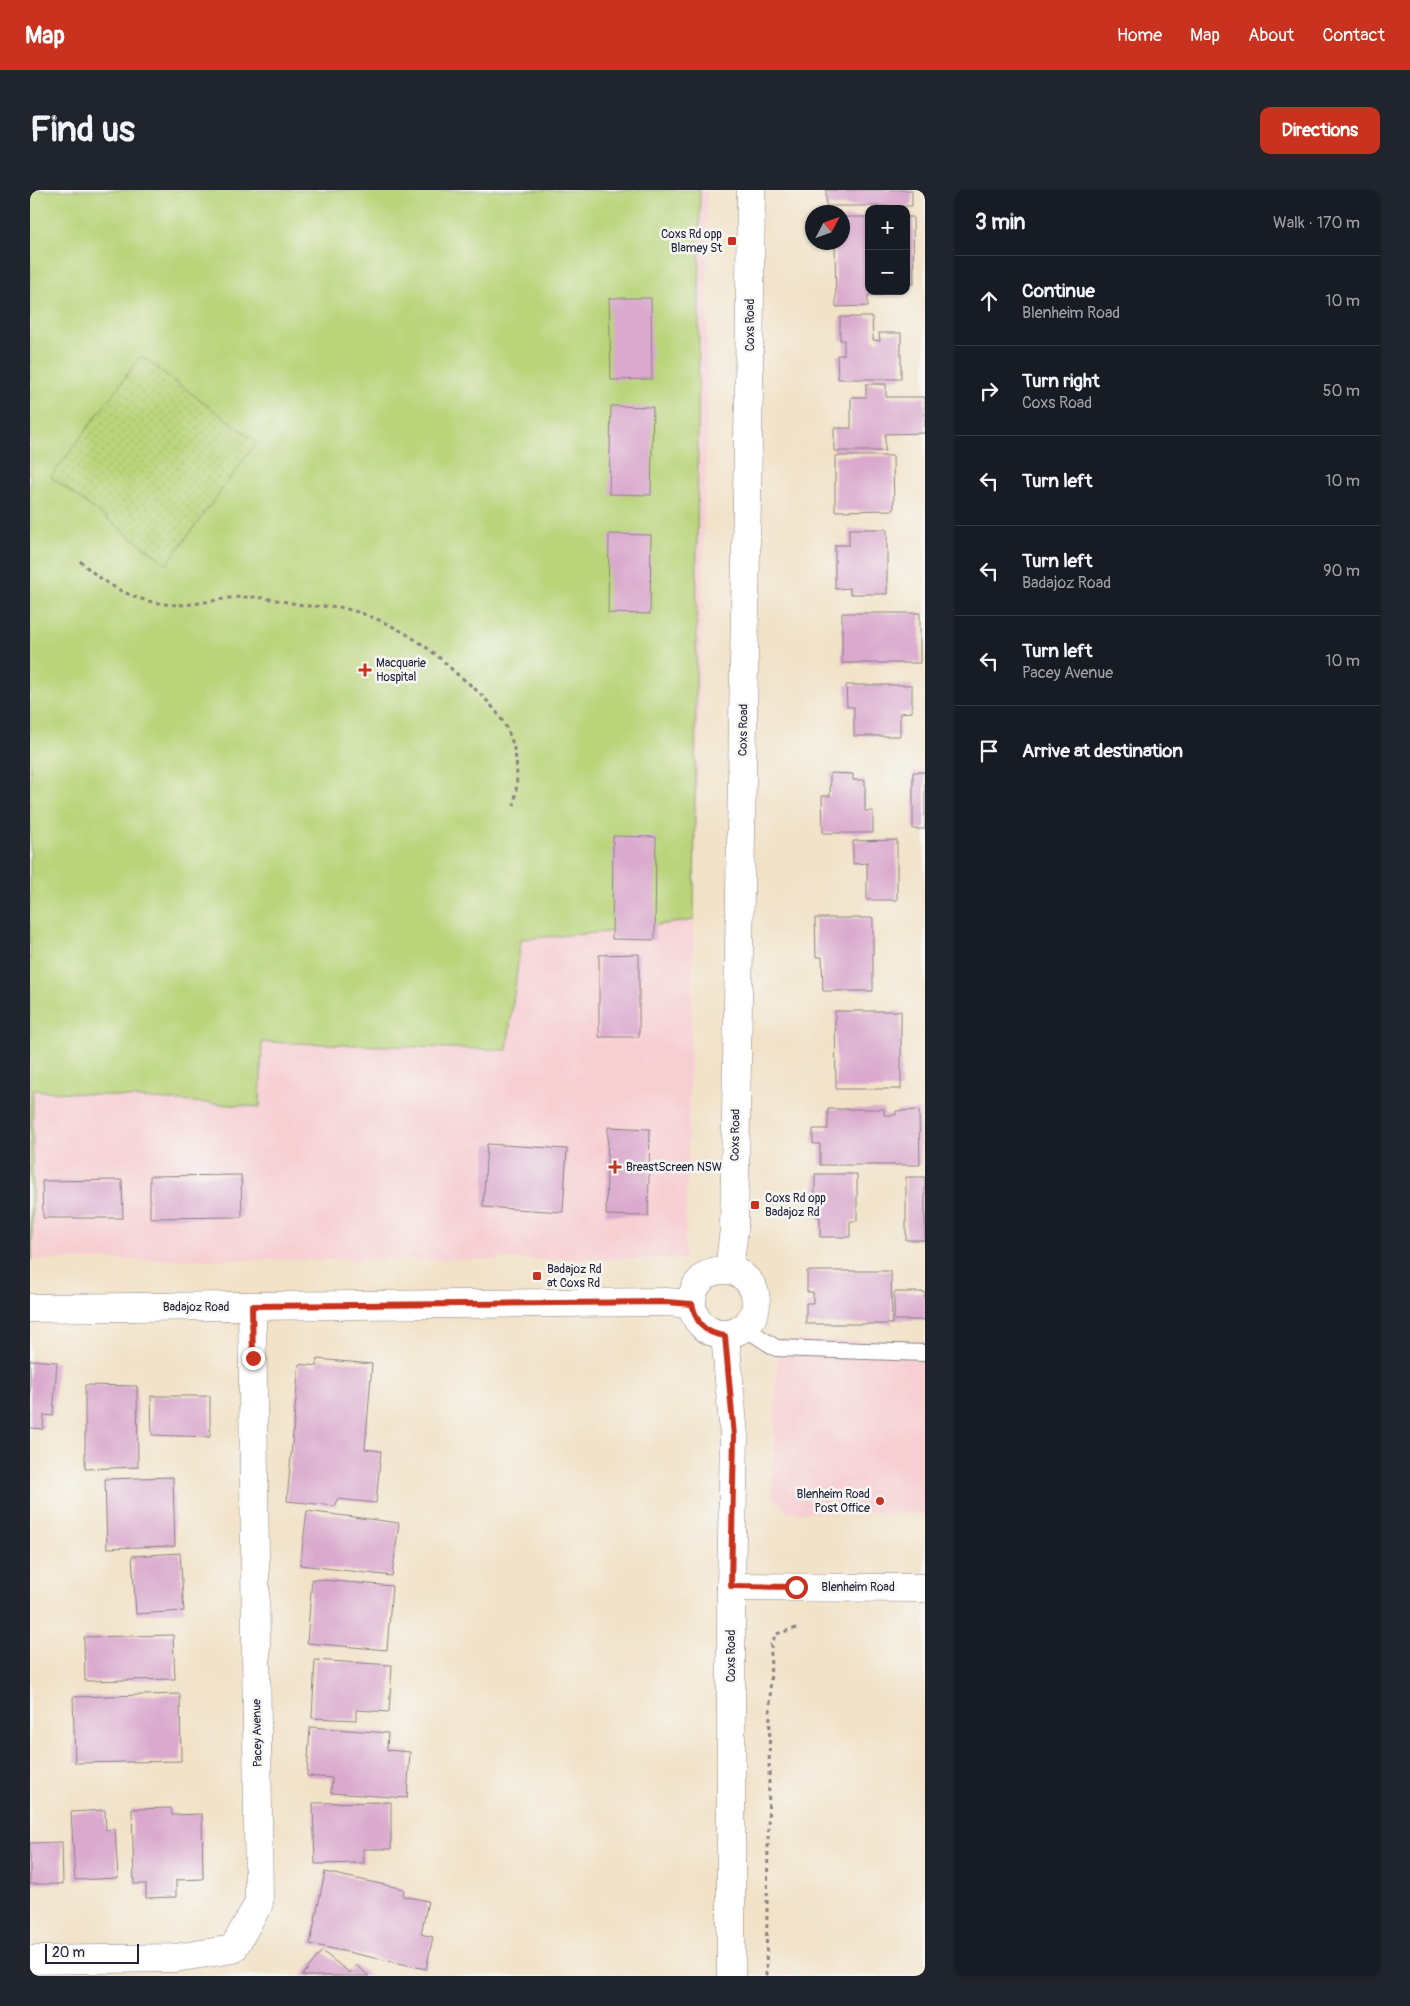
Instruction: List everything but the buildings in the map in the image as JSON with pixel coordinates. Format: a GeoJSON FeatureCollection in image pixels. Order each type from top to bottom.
{"type":"FeatureCollection","features":[{"type":"Feature","properties":{"kind":"street","name":"Coxs Road"},"geometry":{"type":"LineString","coordinates":[[729,1270],[734,1229],[750,384],[750,190]]}},
{"type":"Feature","properties":{"kind":"street"},"geometry":{"type":"LineString","coordinates":[[718,1270],[729,1270],[748,1280],[754,1289],[757,1299],[756,1310],[752,1320],[735,1332],[711,1332],[702,1327],[696,1319],[692,1304],[694,1289],[700,1280],[718,1270]]}},
{"type":"Feature","properties":{"kind":"street","name":"Badajoz Road"},"geometry":{"type":"LineString","coordinates":[[30,1308],[656,1302],[692,1304]]}},
{"type":"Feature","properties":{"kind":"street","name":"Pacey Avenue"},"geometry":{"type":"LineString","coordinates":[[30,1960],[175,1958],[233,1949],[259,1904],[252,1306]]}},
{"type":"Feature","properties":{"kind":"street","name":"Coxs Road"},"geometry":{"type":"LineString","coordinates":[[731,1976],[731,1586],[735,1332]]}},
{"type":"Feature","properties":{"kind":"street","name":"Blenheim Road"},"geometry":{"type":"LineString","coordinates":[[731,1586],[925,1588]]}},
{"type":"Feature","properties":{"kind":"lane"},"geometry":{"type":"LineString","coordinates":[[735,1332],[776,1348],[925,1352]]}},
{"type":"Feature","properties":{"kind":"path"},"geometry":{"type":"LineString","coordinates":[[80,561],[96,576],[114,588],[154,602],[191,604],[228,598],[262,598],[308,606],[342,608],[374,618],[398,629],[441,659],[475,688],[500,715],[508,731],[518,768],[514,806]]}},
{"type":"Feature","properties":{"kind":"path"},"geometry":{"type":"LineString","coordinates":[[766,1976],[771,1645],[776,1634],[797,1628]]}},
{"type":"Feature","properties":{"kind":"shaded area","name":"Macquarie Hospital"},"geometry":{"type":"Polygon","coordinates":[[[30,190],[707,190],[707,420],[685,1259],[30,1260],[30,190]]]}},
{"type":"Feature","properties":{"kind":"shaded area"},"geometry":{"type":"Polygon","coordinates":[[[778,1340],[925,1342],[925,1514],[789,1512],[772,1497],[778,1340]]]}},
{"type":"Feature","properties":{"kind":"green space","name":"Macquarie Hospital"},"geometry":{"type":"Polygon","coordinates":[[[30,190],[700,190],[694,920],[607,932],[521,939],[507,1050],[262,1042],[260,1107],[33,1090],[32,1260],[30,1260],[30,190]]]}},
{"type":"Feature","properties":{"kind":"green space"},"geometry":{"type":"Polygon","coordinates":[[[141,356],[257,442],[167,564],[51,477],[141,356]]]}},
{"type":"Feature","properties":{"kind":"place","name":"Coxs Rd opp Blamey St"},"geometry":{"type":"Point","coordinates":[732,241]}},
{"type":"Feature","properties":{"kind":"place","name":"Macquarie Hospital"},"geometry":{"type":"Point","coordinates":[365,670]}},
{"type":"Feature","properties":{"kind":"place","name":"BreastScreen NSW"},"geometry":{"type":"Point","coordinates":[615,1167]}},
{"type":"Feature","properties":{"kind":"place","name":"Coxs Rd opp Badajoz Rd"},"geometry":{"type":"Point","coordinates":[755,1205]}},
{"type":"Feature","properties":{"kind":"place","name":"Badajoz Rd at Coxs Rd"},"geometry":{"type":"Point","coordinates":[537,1276]}},
{"type":"Feature","properties":{"kind":"place","name":"Blenheim Road Post Office"},"geometry":{"type":"Point","coordinates":[880,1501]}},
{"type":"Feature","properties":{"kind":"route"},"geometry":{"type":"LineString","coordinates":[[253,1358],[252,1306],[666,1302],[692,1304],[696,1319],[702,1327],[725,1336],[734,1436],[731,1586],[796,1587]]}}]}
